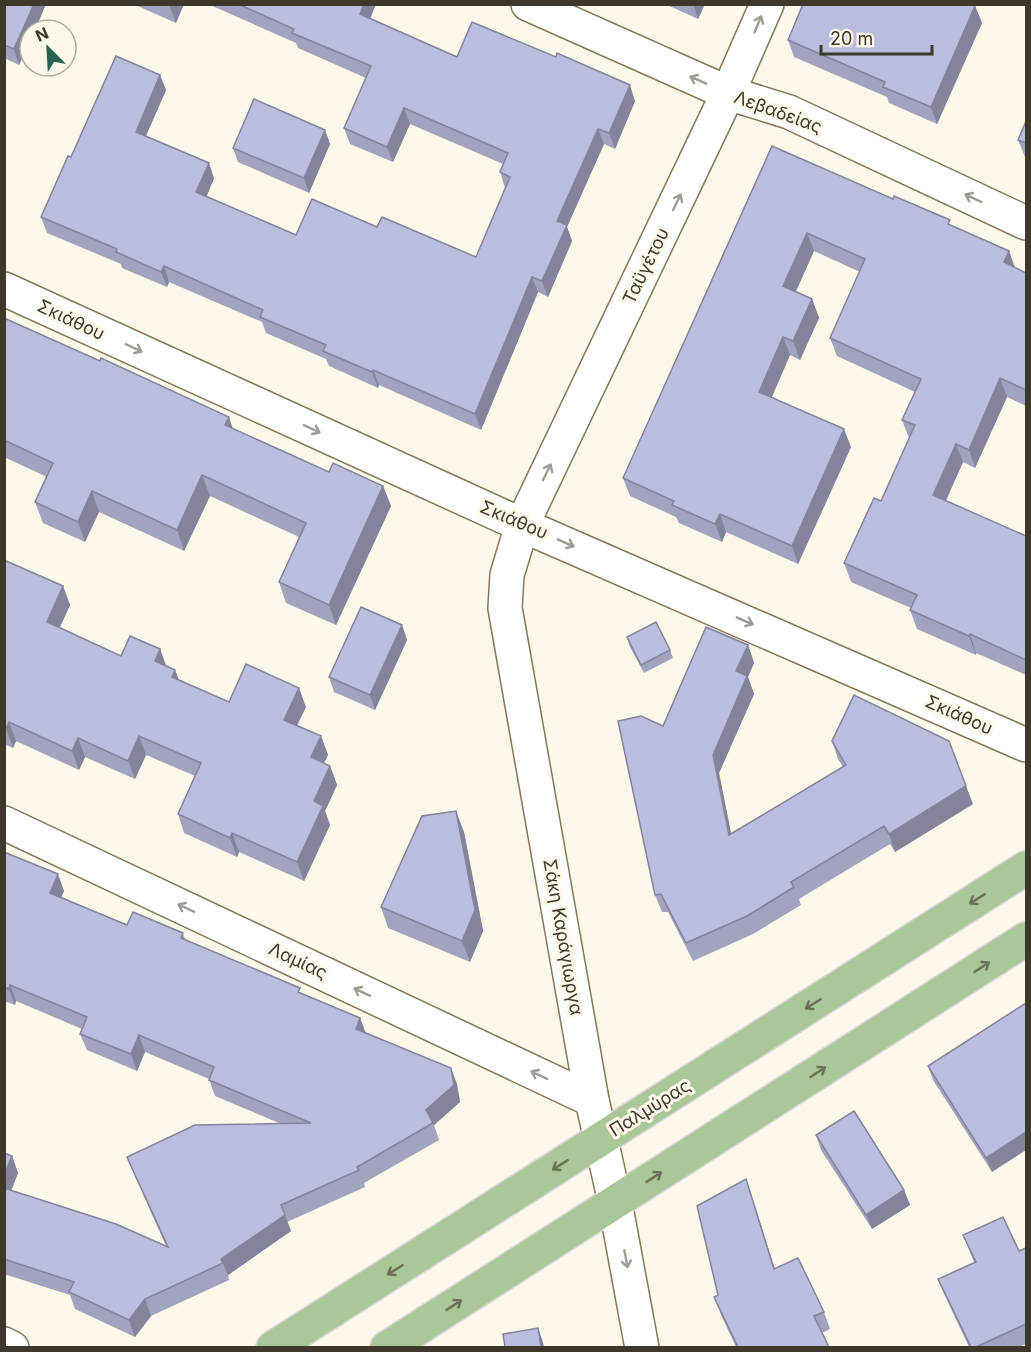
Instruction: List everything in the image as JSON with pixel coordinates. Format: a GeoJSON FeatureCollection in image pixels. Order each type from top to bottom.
{"type":"FeatureCollection","features":[{"type":"Feature","properties":{"kind":"main road","name":"Παλμύρας"},"geometry":{"type":"LineString","coordinates":[[273,1347],[1026,868]]}},
{"type":"Feature","properties":{"kind":"main road"},"geometry":{"type":"LineString","coordinates":[[387,1347],[1026,939]]}},
{"type":"Feature","properties":{"kind":"street","name":"Λεβαδείας"},"geometry":{"type":"LineString","coordinates":[[528,4],[728,93],[789,112],[1026,223]]}},
{"type":"Feature","properties":{"kind":"street","name":"Ταϋγέτου"},"geometry":{"type":"LineString","coordinates":[[522,525],[728,93],[767,4]]}},
{"type":"Feature","properties":{"kind":"street","name":"Σκιάθου"},"geometry":{"type":"LineString","coordinates":[[4,289],[522,525],[1026,745]]}},
{"type":"Feature","properties":{"kind":"street","name":"Σάκη Καράγιωργα"},"geometry":{"type":"LineString","coordinates":[[522,525],[507,575],[505,608],[592,1100],[615,1202],[642,1347]]}},
{"type":"Feature","properties":{"kind":"street","name":"Λαμίας"},"geometry":{"type":"LineString","coordinates":[[4,822],[592,1100]]}},
{"type":"Feature","properties":{"kind":"street"},"geometry":{"type":"LineString","coordinates":[[4,1344],[12,1347]]}},
{"type":"Feature","properties":{"kind":"building"},"geometry":{"type":"Polygon","coordinates":[[[4,4],[34,4],[28,18],[18,18],[18,40],[14,49],[4,45],[4,4]]]}},
{"type":"Feature","properties":{"kind":"building"},"geometry":{"type":"Polygon","coordinates":[[[238,4],[364,4],[360,14],[457,57],[472,22],[556,57],[557,53],[630,85],[609,133],[598,129],[557,221],[567,225],[542,281],[532,277],[475,414],[323,351],[326,345],[260,317],[263,310],[164,266],[161,272],[116,252],[117,249],[41,217],[68,156],[71,157],[116,56],[160,75],[136,132],[209,163],[196,192],[296,235],[312,199],[377,227],[382,217],[476,257],[510,177],[500,172],[508,153],[404,108],[387,147],[344,128],[371,66],[292,33],[294,29],[238,4]]]}},
{"type":"Feature","properties":{"kind":"building"},"geometry":{"type":"Polygon","coordinates":[[[803,4],[971,4],[975,6],[931,107],[883,87],[885,82],[788,40],[803,4]]]}},
{"type":"Feature","properties":{"kind":"building"},"geometry":{"type":"Polygon","coordinates":[[[254,99],[325,130],[304,178],[233,148],[254,99]]]}},
{"type":"Feature","properties":{"kind":"building"},"geometry":{"type":"Polygon","coordinates":[[[1026,121],[1026,143],[1018,140],[1026,121]]]}},
{"type":"Feature","properties":{"kind":"building"},"geometry":{"type":"Polygon","coordinates":[[[772,146],[893,199],[894,196],[950,220],[948,224],[1009,251],[1004,262],[1026,273],[1026,390],[1000,378],[969,450],[956,444],[933,495],[1026,536],[1026,660],[910,610],[917,595],[844,563],[874,498],[881,501],[915,425],[902,420],[921,379],[830,338],[865,259],[807,233],[783,286],[812,299],[793,341],[783,337],[759,392],[844,429],[792,546],[720,514],[715,524],[672,505],[674,501],[623,478],[772,146]]]}},
{"type":"Feature","properties":{"kind":"building"},"geometry":{"type":"Polygon","coordinates":[[[4,318],[100,361],[101,358],[229,417],[225,425],[329,472],[333,463],[383,486],[329,605],[279,582],[306,523],[202,475],[177,530],[92,491],[78,522],[35,502],[53,463],[4,440],[4,318]]]}},
{"type":"Feature","properties":{"kind":"building"},"geometry":{"type":"Polygon","coordinates":[[[4,560],[63,586],[47,622],[121,656],[130,636],[160,649],[155,661],[175,670],[172,677],[229,702],[246,664],[299,688],[284,720],[321,736],[311,757],[330,766],[314,801],[323,806],[297,862],[232,833],[230,838],[178,814],[201,763],[139,736],[128,761],[78,738],[72,751],[9,722],[6,729],[4,728],[4,560]]]}},
{"type":"Feature","properties":{"kind":"building"},"geometry":{"type":"Polygon","coordinates":[[[361,607],[402,625],[370,695],[329,677],[361,607]]]}},
{"type":"Feature","properties":{"kind":"building"},"geometry":{"type":"Polygon","coordinates":[[[656,622],[670,650],[641,665],[627,637],[656,622]]]}},
{"type":"Feature","properties":{"kind":"building"},"geometry":{"type":"Polygon","coordinates":[[[706,627],[748,645],[736,671],[747,676],[713,755],[729,835],[846,765],[832,741],[854,695],[949,741],[966,786],[889,834],[884,826],[791,882],[794,887],[747,916],[686,943],[661,894],[655,895],[618,721],[641,716],[663,726],[706,627]]]}},
{"type":"Feature","properties":{"kind":"building"},"geometry":{"type":"Polygon","coordinates":[[[456,811],[475,910],[462,941],[381,907],[422,816],[456,811]]]}},
{"type":"Feature","properties":{"kind":"building"},"geometry":{"type":"Polygon","coordinates":[[[4,852],[58,874],[50,893],[127,925],[133,912],[183,933],[181,938],[300,988],[298,992],[360,1018],[356,1029],[451,1068],[454,1085],[426,1110],[433,1123],[357,1167],[359,1170],[281,1205],[285,1215],[221,1259],[223,1263],[145,1299],[129,1320],[69,1292],[74,1282],[4,1259],[4,1188],[116,1224],[168,1247],[127,1157],[195,1125],[311,1123],[209,1080],[214,1067],[139,1035],[131,1054],[80,1034],[87,1017],[10,985],[9,989],[4,987],[4,852]]]}},
{"type":"Feature","properties":{"kind":"building"},"geometry":{"type":"Polygon","coordinates":[[[1026,1003],[1026,1132],[986,1158],[928,1066],[1026,1003]]]}},
{"type":"Feature","properties":{"kind":"building"},"geometry":{"type":"Polygon","coordinates":[[[854,1111],[904,1190],[866,1215],[816,1135],[854,1111]]]}},
{"type":"Feature","properties":{"kind":"building"},"geometry":{"type":"Polygon","coordinates":[[[4,1153],[12,1156],[4,1175],[4,1153]]]}},
{"type":"Feature","properties":{"kind":"building"},"geometry":{"type":"Polygon","coordinates":[[[746,1179],[774,1269],[798,1258],[824,1312],[814,1316],[829,1347],[738,1347],[714,1297],[718,1295],[697,1206],[746,1179]]]}},
{"type":"Feature","properties":{"kind":"building"},"geometry":{"type":"Polygon","coordinates":[[[1003,1217],[1019,1251],[1026,1248],[1026,1324],[976,1347],[971,1347],[938,1279],[976,1262],[963,1235],[1003,1217]]]}},
{"type":"Feature","properties":{"kind":"building"},"geometry":{"type":"Polygon","coordinates":[[[538,1328],[541,1347],[505,1347],[503,1334],[538,1328]]]}}]}
